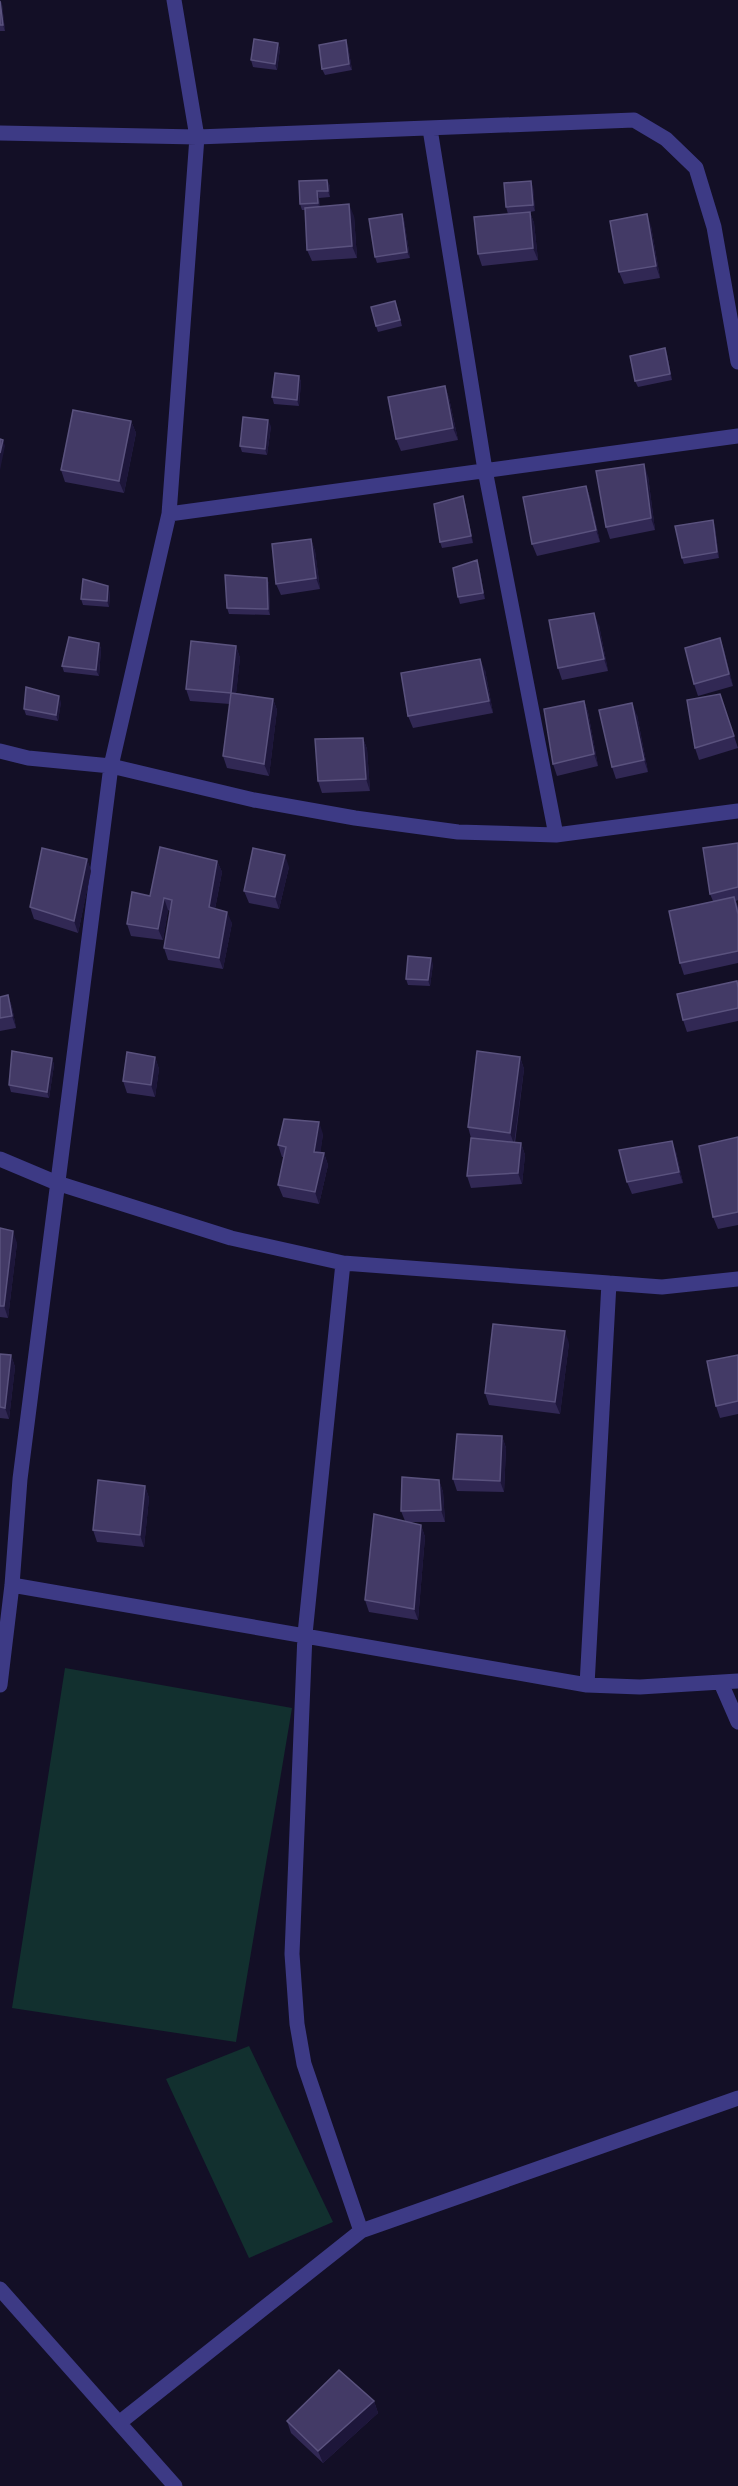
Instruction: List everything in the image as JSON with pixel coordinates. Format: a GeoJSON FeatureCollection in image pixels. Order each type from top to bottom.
{"type":"FeatureCollection","features":[{"type":"Feature","properties":{"kind":"street"},"geometry":{"type":"LineString","coordinates":[[0,1685],[12,1585],[20,1479],[111,766],[170,514],[197,137],[174,0]]}},
{"type":"Feature","properties":{"kind":"street"},"geometry":{"type":"LineString","coordinates":[[0,133],[197,137],[634,120],[666,139],[696,168],[714,227],[738,362]]}},
{"type":"Feature","properties":{"kind":"street"},"geometry":{"type":"LineString","coordinates":[[430,129],[484,470],[556,835]]}},
{"type":"Feature","properties":{"kind":"street"},"geometry":{"type":"LineString","coordinates":[[170,514],[738,436]]}},
{"type":"Feature","properties":{"kind":"street"},"geometry":{"type":"LineString","coordinates":[[0,751],[28,758],[111,766],[254,800],[355,818],[458,832],[556,835],[738,811]]}},
{"type":"Feature","properties":{"kind":"street"},"geometry":{"type":"LineString","coordinates":[[0,1159],[57,1183],[231,1238],[343,1263],[662,1287],[738,1279]]}},
{"type":"Feature","properties":{"kind":"street"},"geometry":{"type":"LineString","coordinates":[[343,1263],[305,1634],[292,1954],[293,1989],[304,2064],[361,2231]]}},
{"type":"Feature","properties":{"kind":"street"},"geometry":{"type":"LineString","coordinates":[[587,1685],[609,1283]]}},
{"type":"Feature","properties":{"kind":"street"},"geometry":{"type":"LineString","coordinates":[[12,1585],[305,1634],[587,1685],[640,1687],[738,1681]]}},
{"type":"Feature","properties":{"kind":"street"},"geometry":{"type":"LineString","coordinates":[[721,1683],[738,1722]]}},
{"type":"Feature","properties":{"kind":"street"},"geometry":{"type":"LineString","coordinates":[[119,2423],[361,2231],[738,2098]]}},
{"type":"Feature","properties":{"kind":"street"},"geometry":{"type":"LineString","coordinates":[[0,2289],[175,2486]]}},
{"type":"Feature","properties":{"kind":"green space"},"geometry":{"type":"Polygon","coordinates":[[[65,1668],[292,1708],[236,2042],[12,2008],[65,1668]]]}},
{"type":"Feature","properties":{"kind":"green space"},"geometry":{"type":"Polygon","coordinates":[[[249,2046],[333,2222],[249,2258],[166,2079],[249,2046]]]}},
{"type":"Feature","properties":{"kind":"building"},"geometry":{"type":"Polygon","coordinates":[[[0,1],[3,25],[0,25],[0,1]]]}},
{"type":"Feature","properties":{"kind":"building"},"geometry":{"type":"Polygon","coordinates":[[[254,39],[278,43],[275,64],[251,60],[254,39]]]}},
{"type":"Feature","properties":{"kind":"building"},"geometry":{"type":"Polygon","coordinates":[[[346,40],[349,64],[322,69],[319,45],[346,40]]]}},
{"type":"Feature","properties":{"kind":"building"},"geometry":{"type":"Polygon","coordinates":[[[327,180],[328,191],[317,191],[318,203],[300,204],[299,181],[327,180]]]}},
{"type":"Feature","properties":{"kind":"building"},"geometry":{"type":"Polygon","coordinates":[[[531,181],[533,205],[506,207],[504,183],[531,181]]]}},
{"type":"Feature","properties":{"kind":"building"},"geometry":{"type":"Polygon","coordinates":[[[349,204],[352,246],[307,250],[305,208],[349,204]]]}},
{"type":"Feature","properties":{"kind":"building"},"geometry":{"type":"Polygon","coordinates":[[[530,212],[533,248],[478,254],[474,217],[530,212]]]}},
{"type":"Feature","properties":{"kind":"building"},"geometry":{"type":"Polygon","coordinates":[[[402,214],[407,252],[375,257],[369,219],[402,214]]]}},
{"type":"Feature","properties":{"kind":"building"},"geometry":{"type":"Polygon","coordinates":[[[647,214],[656,266],[619,272],[610,221],[647,214]]]}},
{"type":"Feature","properties":{"kind":"building"},"geometry":{"type":"Polygon","coordinates":[[[395,301],[400,320],[376,326],[371,307],[395,301]]]}},
{"type":"Feature","properties":{"kind":"building"},"geometry":{"type":"Polygon","coordinates":[[[665,348],[670,374],[635,381],[630,356],[665,348]]]}},
{"type":"Feature","properties":{"kind":"building"},"geometry":{"type":"Polygon","coordinates":[[[275,373],[299,376],[297,400],[272,397],[275,373]]]}},
{"type":"Feature","properties":{"kind":"building"},"geometry":{"type":"Polygon","coordinates":[[[445,386],[453,428],[396,439],[388,397],[445,386]]]}},
{"type":"Feature","properties":{"kind":"building"},"geometry":{"type":"Polygon","coordinates":[[[73,410],[131,421],[119,481],[61,470],[73,410]]]}},
{"type":"Feature","properties":{"kind":"building"},"geometry":{"type":"Polygon","coordinates":[[[243,417],[268,420],[265,449],[240,446],[243,417]]]}},
{"type":"Feature","properties":{"kind":"building"},"geometry":{"type":"Polygon","coordinates":[[[644,464],[651,518],[606,527],[596,471],[644,464]]]}},
{"type":"Feature","properties":{"kind":"building"},"geometry":{"type":"Polygon","coordinates":[[[586,486],[596,530],[532,544],[523,497],[586,486]]]}},
{"type":"Feature","properties":{"kind":"building"},"geometry":{"type":"Polygon","coordinates":[[[463,496],[471,536],[440,542],[434,504],[463,496]]]}},
{"type":"Feature","properties":{"kind":"building"},"geometry":{"type":"Polygon","coordinates":[[[713,520],[717,552],[682,558],[675,526],[713,520]]]}},
{"type":"Feature","properties":{"kind":"building"},"geometry":{"type":"Polygon","coordinates":[[[311,539],[316,578],[276,584],[272,544],[311,539]]]}},
{"type":"Feature","properties":{"kind":"building"},"geometry":{"type":"Polygon","coordinates":[[[477,560],[483,593],[458,597],[453,568],[477,560]]]}},
{"type":"Feature","properties":{"kind":"building"},"geometry":{"type":"Polygon","coordinates":[[[225,575],[267,578],[268,609],[227,608],[225,575]]]}},
{"type":"Feature","properties":{"kind":"building"},"geometry":{"type":"Polygon","coordinates":[[[83,579],[108,586],[107,601],[81,599],[83,579]]]}},
{"type":"Feature","properties":{"kind":"building"},"geometry":{"type":"Polygon","coordinates":[[[594,613],[604,659],[558,668],[549,620],[594,613]]]}},
{"type":"Feature","properties":{"kind":"building"},"geometry":{"type":"Polygon","coordinates":[[[69,637],[99,643],[96,670],[62,666],[69,637]]]}},
{"type":"Feature","properties":{"kind":"building"},"geometry":{"type":"Polygon","coordinates":[[[720,638],[729,674],[694,684],[685,648],[720,638]]]}},
{"type":"Feature","properties":{"kind":"building"},"geometry":{"type":"Polygon","coordinates":[[[191,641],[236,646],[231,693],[186,689],[191,641]]]}},
{"type":"Feature","properties":{"kind":"building"},"geometry":{"type":"Polygon","coordinates":[[[480,659],[489,701],[408,716],[401,673],[480,659]]]}},
{"type":"Feature","properties":{"kind":"building"},"geometry":{"type":"Polygon","coordinates":[[[26,687],[59,696],[56,715],[24,709],[26,687]]]}},
{"type":"Feature","properties":{"kind":"building"},"geometry":{"type":"Polygon","coordinates":[[[231,693],[273,699],[264,764],[223,756],[231,693]]]}},
{"type":"Feature","properties":{"kind":"building"},"geometry":{"type":"Polygon","coordinates":[[[720,694],[734,736],[695,748],[687,700],[720,694]]]}},
{"type":"Feature","properties":{"kind":"building"},"geometry":{"type":"Polygon","coordinates":[[[584,701],[594,754],[553,764],[544,709],[584,701]]]}},
{"type":"Feature","properties":{"kind":"building"},"geometry":{"type":"Polygon","coordinates":[[[632,703],[644,760],[612,767],[599,710],[632,703]]]}},
{"type":"Feature","properties":{"kind":"building"},"geometry":{"type":"Polygon","coordinates":[[[363,738],[366,779],[318,781],[315,739],[363,738]]]}},
{"type":"Feature","properties":{"kind":"building"},"geometry":{"type":"Polygon","coordinates":[[[738,843],[738,887],[710,894],[703,848],[738,843]]]}},
{"type":"Feature","properties":{"kind":"building"},"geometry":{"type":"Polygon","coordinates":[[[160,847],[217,861],[209,907],[227,912],[219,958],[164,948],[172,900],[164,898],[158,929],[127,924],[132,892],[150,896],[160,847]]]}},
{"type":"Feature","properties":{"kind":"building"},"geometry":{"type":"Polygon","coordinates":[[[42,848],[87,859],[74,921],[30,907],[42,848]]]}},
{"type":"Feature","properties":{"kind":"building"},"geometry":{"type":"Polygon","coordinates":[[[253,848],[285,855],[275,897],[244,891],[253,848]]]}},
{"type":"Feature","properties":{"kind":"building"},"geometry":{"type":"Polygon","coordinates":[[[734,897],[738,914],[738,951],[680,963],[669,911],[734,897]]]}},
{"type":"Feature","properties":{"kind":"building"},"geometry":{"type":"Polygon","coordinates":[[[408,956],[431,958],[428,980],[406,979],[408,956]]]}},
{"type":"Feature","properties":{"kind":"building"},"geometry":{"type":"Polygon","coordinates":[[[737,981],[738,1008],[683,1020],[677,994],[737,981]]]}},
{"type":"Feature","properties":{"kind":"building"},"geometry":{"type":"Polygon","coordinates":[[[8,995],[12,1016],[0,1018],[0,997],[8,995]]]}},
{"type":"Feature","properties":{"kind":"building"},"geometry":{"type":"Polygon","coordinates":[[[12,1051],[52,1058],[47,1092],[9,1085],[12,1051]]]}},
{"type":"Feature","properties":{"kind":"building"},"geometry":{"type":"Polygon","coordinates":[[[477,1051],[520,1057],[510,1133],[468,1127],[477,1051]]]}},
{"type":"Feature","properties":{"kind":"building"},"geometry":{"type":"Polygon","coordinates":[[[127,1052],[155,1057],[151,1085],[123,1081],[127,1052]]]}},
{"type":"Feature","properties":{"kind":"building"},"geometry":{"type":"Polygon","coordinates":[[[284,1119],[319,1122],[314,1152],[324,1153],[315,1192],[278,1185],[286,1147],[278,1145],[284,1119]]]}},
{"type":"Feature","properties":{"kind":"building"},"geometry":{"type":"Polygon","coordinates":[[[738,1137],[738,1212],[713,1217],[699,1146],[738,1137]]]}},
{"type":"Feature","properties":{"kind":"building"},"geometry":{"type":"Polygon","coordinates":[[[471,1138],[521,1143],[518,1173],[467,1176],[471,1138]]]}},
{"type":"Feature","properties":{"kind":"building"},"geometry":{"type":"Polygon","coordinates":[[[672,1141],[679,1172],[627,1182],[619,1150],[672,1141]]]}},
{"type":"Feature","properties":{"kind":"building"},"geometry":{"type":"Polygon","coordinates":[[[0,1228],[13,1231],[4,1306],[0,1306],[0,1228]]]}},
{"type":"Feature","properties":{"kind":"building"},"geometry":{"type":"Polygon","coordinates":[[[493,1324],[565,1331],[555,1402],[485,1393],[493,1324]]]}},
{"type":"Feature","properties":{"kind":"building"},"geometry":{"type":"Polygon","coordinates":[[[0,1354],[11,1355],[5,1408],[0,1407],[0,1354]]]}},
{"type":"Feature","properties":{"kind":"building"},"geometry":{"type":"Polygon","coordinates":[[[738,1355],[738,1401],[716,1406],[707,1361],[738,1355]]]}},
{"type":"Feature","properties":{"kind":"building"},"geometry":{"type":"Polygon","coordinates":[[[457,1434],[502,1436],[500,1481],[453,1479],[457,1434]]]}},
{"type":"Feature","properties":{"kind":"building"},"geometry":{"type":"Polygon","coordinates":[[[402,1477],[439,1480],[441,1510],[401,1511],[402,1477]]]}},
{"type":"Feature","properties":{"kind":"building"},"geometry":{"type":"Polygon","coordinates":[[[98,1480],[145,1486],[140,1535],[93,1530],[98,1480]]]}},
{"type":"Feature","properties":{"kind":"building"},"geometry":{"type":"Polygon","coordinates":[[[374,1514],[421,1525],[414,1609],[365,1600],[374,1514]]]}},
{"type":"Feature","properties":{"kind":"building"},"geometry":{"type":"Polygon","coordinates":[[[339,2370],[374,2401],[318,2451],[287,2421],[339,2370]]]}}]}
